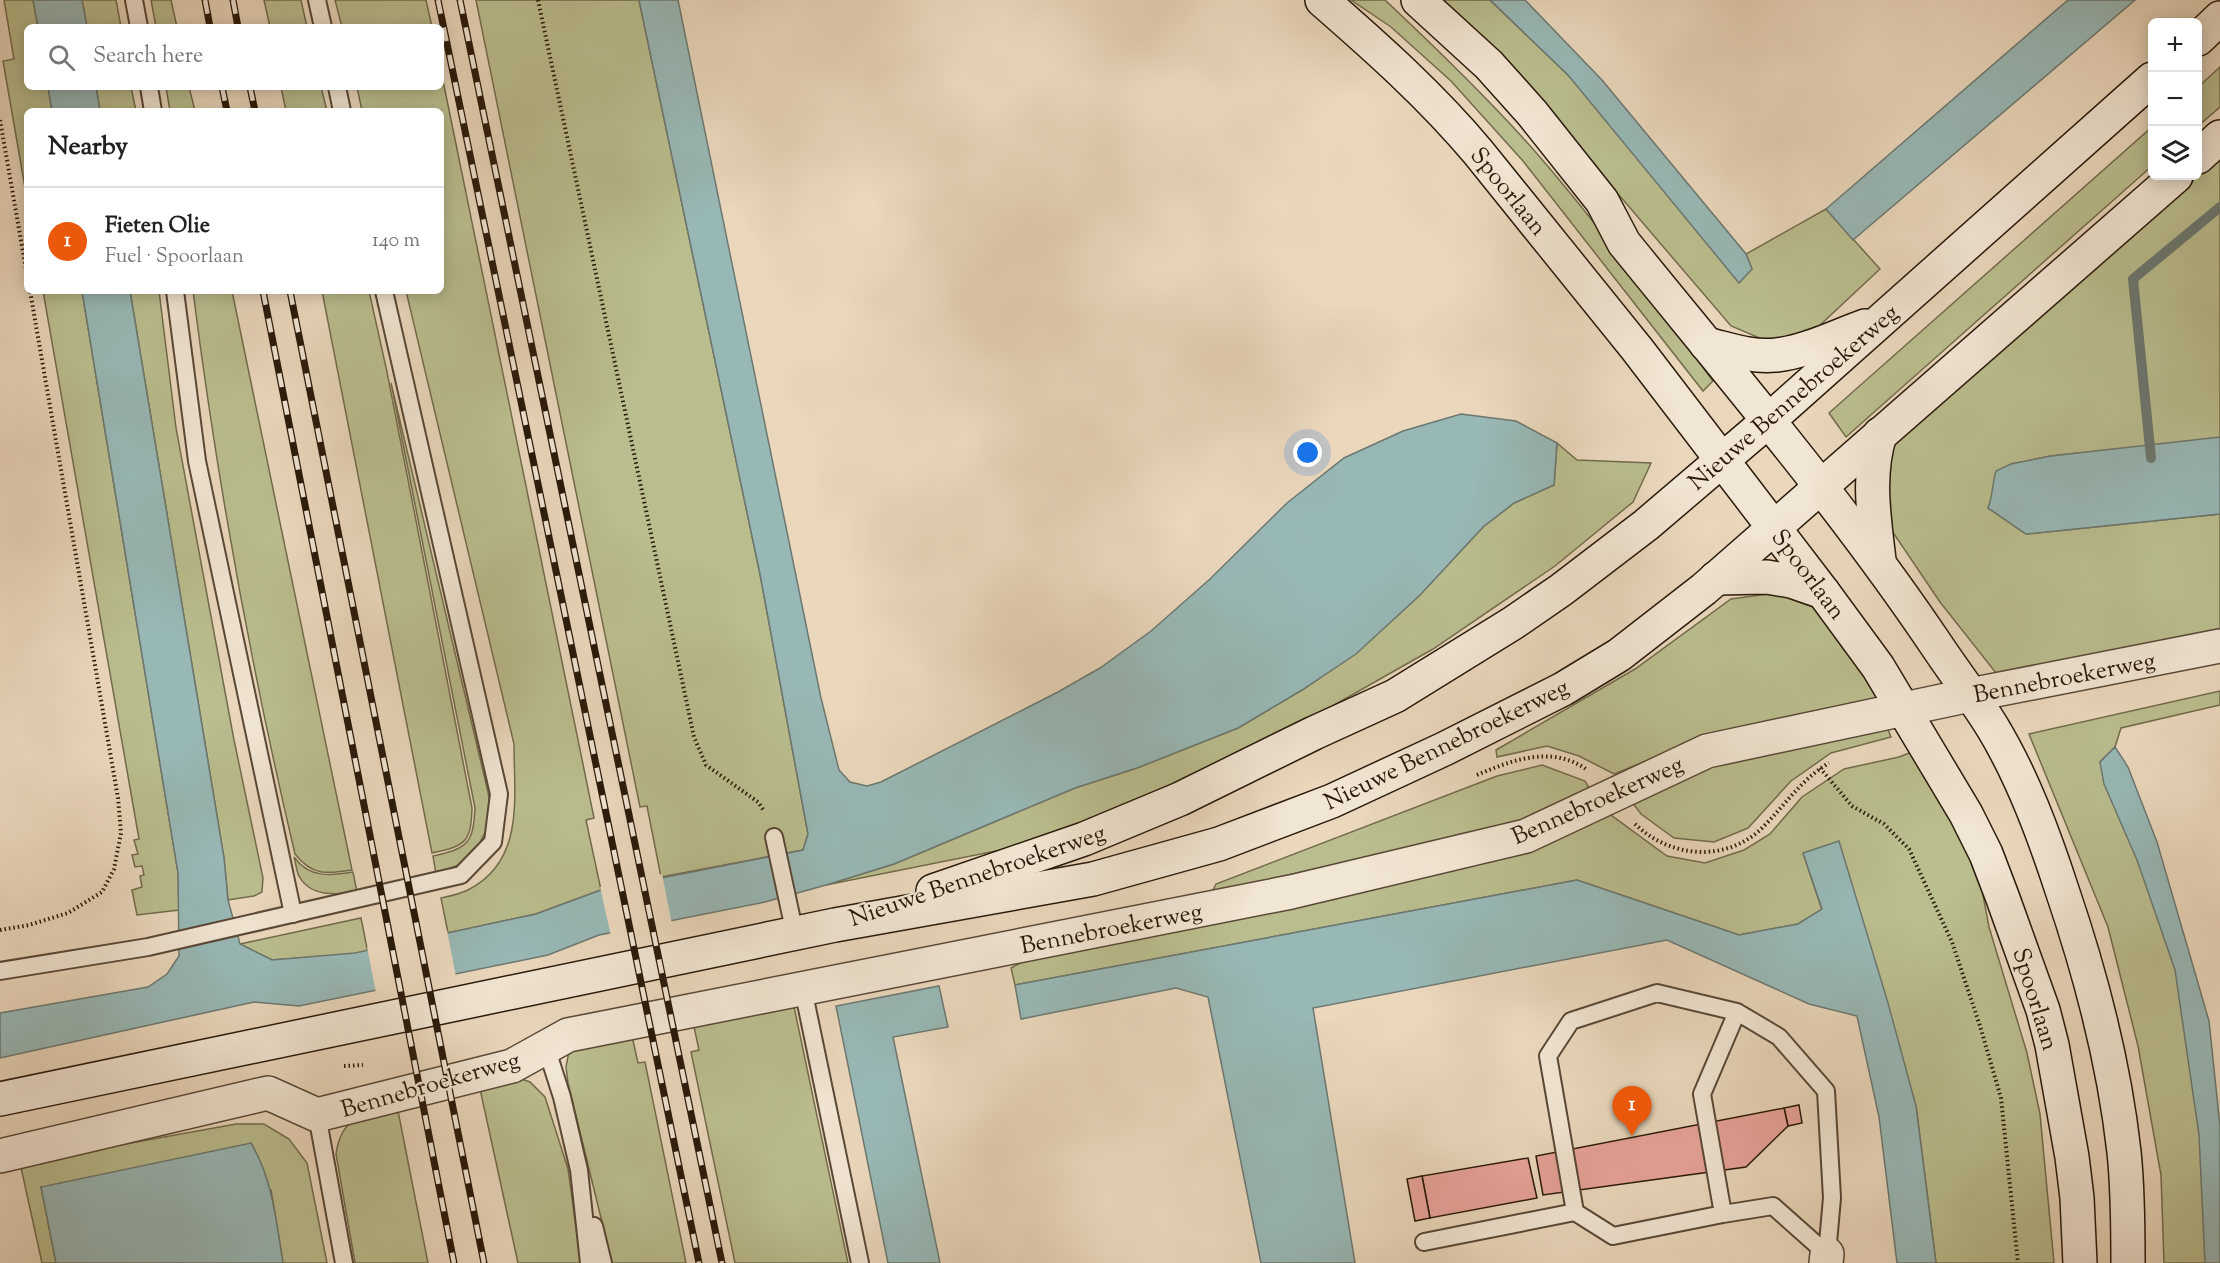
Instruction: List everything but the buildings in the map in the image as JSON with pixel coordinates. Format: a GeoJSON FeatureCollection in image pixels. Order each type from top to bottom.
{"type":"FeatureCollection","features":[{"type":"Feature","properties":{"kind":"main road","name":"Spoorlaan"},"geometry":{"type":"LineString","coordinates":[[1322,0],[1384,54],[1457,127],[1637,349],[1774,527],[1878,668],[1904,709],[1966,814],[1986,854],[2043,1010],[2064,1102],[2077,1198],[2080,1263]]}},
{"type":"Feature","properties":{"kind":"main road"},"geometry":{"type":"LineString","coordinates":[[1418,0],[1489,64],[1532,113],[1602,201],[1624,243],[1879,561],[1993,728],[2028,799],[2051,856],[2088,968],[2120,1118],[2127,1193],[2128,1263]]}},
{"type":"Feature","properties":{"kind":"main road"},"geometry":{"type":"LineString","coordinates":[[2202,35],[2220,18]]}},
{"type":"Feature","properties":{"kind":"main road","name":"Nieuwe Bennebroekerweg"},"geometry":{"type":"LineString","coordinates":[[835,925],[1084,839],[1180,799],[1395,696],[1476,647],[1561,590],[1646,525],[1768,421],[2148,84]]}},
{"type":"Feature","properties":{"kind":"main road"},"geometry":{"type":"LineString","coordinates":[[2202,153],[2220,137]]}},
{"type":"Feature","properties":{"kind":"main road","name":"Nieuwe Bennebroekerweg"},"geometry":{"type":"LineString","coordinates":[[835,925],[1093,879],[1248,835],[1332,801],[1444,749],[1563,689],[1619,655],[1716,578],[2171,180]]}},
{"type":"Feature","properties":{"kind":"main road"},"geometry":{"type":"LineString","coordinates":[[1706,344],[1742,353],[1774,356],[1801,349],[1881,320]]}},
{"type":"Feature","properties":{"kind":"main road"},"geometry":{"type":"LineString","coordinates":[[1879,561],[1871,484],[1872,464],[1880,434]]}},
{"type":"Feature","properties":{"kind":"main road"},"geometry":{"type":"LineString","coordinates":[[1716,578],[1767,577],[1791,581],[1823,592]]}},
{"type":"Feature","properties":{"kind":"main road","name":"Bennebroekerweg"},"geometry":{"type":"LineString","coordinates":[[0,1156],[268,1093],[317,1115],[512,1066],[568,1035],[1290,892],[1526,836],[1707,751],[1970,695],[2220,646]]}},
{"type":"Feature","properties":{"kind":"main road"},"geometry":{"type":"LineString","coordinates":[[0,1099],[835,925]]}},
{"type":"Feature","properties":{"kind":"lane"},"geometry":{"type":"LineString","coordinates":[[134,0],[138,24]]}},
{"type":"Feature","properties":{"kind":"lane"},"geometry":{"type":"LineString","coordinates":[[317,0],[322,24]]}},
{"type":"Feature","properties":{"kind":"lane"},"geometry":{"type":"LineString","coordinates":[[150,90],[152,108]]}},
{"type":"Feature","properties":{"kind":"lane"},"geometry":{"type":"LineString","coordinates":[[338,90],[341,108]]}},
{"type":"Feature","properties":{"kind":"lane"},"geometry":{"type":"LineString","coordinates":[[175,294],[197,461],[293,914]]}},
{"type":"Feature","properties":{"kind":"lane"},"geometry":{"type":"LineString","coordinates":[[0,970],[148,947],[461,875],[493,842],[499,794],[385,294]]}},
{"type":"Feature","properties":{"kind":"lane"},"geometry":{"type":"LineString","coordinates":[[774,837],[795,934]]}},
{"type":"Feature","properties":{"kind":"lane"},"geometry":{"type":"LineString","coordinates":[[803,989],[860,1263]]}},
{"type":"Feature","properties":{"kind":"lane"},"geometry":{"type":"LineString","coordinates":[[1575,1212],[1548,1056],[1571,1020],[1656,993],[1737,1012],[1779,1037],[1826,1091],[1832,1198],[1826,1258]]}},
{"type":"Feature","properties":{"kind":"lane"},"geometry":{"type":"LineString","coordinates":[[1723,1214],[1702,1094],[1737,1012]]}},
{"type":"Feature","properties":{"kind":"lane"},"geometry":{"type":"LineString","coordinates":[[546,1047],[562,1097],[603,1263]]}},
{"type":"Feature","properties":{"kind":"lane"},"geometry":{"type":"LineString","coordinates":[[317,1115],[344,1263]]}},
{"type":"Feature","properties":{"kind":"lane"},"geometry":{"type":"LineString","coordinates":[[579,1170],[589,1263]]}},
{"type":"Feature","properties":{"kind":"lane"},"geometry":{"type":"LineString","coordinates":[[1424,1242],[1575,1212],[1613,1236],[1773,1206],[1826,1258]]}},
{"type":"Feature","properties":{"kind":"path"},"geometry":{"type":"LineString","coordinates":[[538,0],[694,737],[706,765],[758,801],[766,814],[774,837]]}},
{"type":"Feature","properties":{"kind":"path"},"geometry":{"type":"LineString","coordinates":[[0,120],[24,258]]}},
{"type":"Feature","properties":{"kind":"path"},"geometry":{"type":"LineString","coordinates":[[0,930],[29,925],[69,913],[102,892],[114,869],[122,833],[118,798],[31,294]]}},
{"type":"Feature","properties":{"kind":"path"},"geometry":{"type":"LineString","coordinates":[[1820,768],[1852,806],[1884,824],[1909,849],[1952,942],[2001,1098],[2018,1263]]}},
{"type":"Feature","properties":{"kind":"green space"},"geometry":{"type":"Polygon","coordinates":[[[4,0],[33,0],[37,24],[24,24],[24,90],[48,90],[52,108],[24,108],[24,182],[3,61],[14,59],[4,0]]]}},
{"type":"Feature","properties":{"kind":"green space"},"geometry":{"type":"Polygon","coordinates":[[[82,0],[116,0],[120,24],[86,24],[82,0]]]}},
{"type":"Feature","properties":{"kind":"green space"},"geometry":{"type":"Polygon","coordinates":[[[151,0],[171,0],[176,24],[155,24],[151,0]]]}},
{"type":"Feature","properties":{"kind":"green space"},"geometry":{"type":"Polygon","coordinates":[[[264,0],[301,0],[306,24],[269,24],[264,0]]]}},
{"type":"Feature","properties":{"kind":"green space"},"geometry":{"type":"Polygon","coordinates":[[[335,0],[426,0],[431,24],[341,24],[335,0]]]}},
{"type":"Feature","properties":{"kind":"green space"},"geometry":{"type":"Polygon","coordinates":[[[476,0],[639,0],[760,574],[808,834],[803,850],[661,877],[647,806],[640,807],[476,0]]]}},
{"type":"Feature","properties":{"kind":"green space"},"geometry":{"type":"Polygon","coordinates":[[[1351,0],[1385,0],[1460,72],[1532,148],[1603,234],[1713,381],[1703,391],[1523,161],[1451,81],[1391,27],[1351,0]]]}},
{"type":"Feature","properties":{"kind":"green space"},"geometry":{"type":"Polygon","coordinates":[[[1437,0],[1490,0],[1568,75],[1752,269],[1746,254],[1826,209],[1880,269],[1819,326],[1769,342],[1731,326],[1507,64],[1437,0]]]}},
{"type":"Feature","properties":{"kind":"green space"},"geometry":{"type":"Polygon","coordinates":[[[2220,67],[2220,107],[2202,123],[2202,83],[2220,67]]]}},
{"type":"Feature","properties":{"kind":"green space"},"geometry":{"type":"Polygon","coordinates":[[[444,86],[594,818],[586,820],[601,890],[536,914],[448,933],[441,898],[468,890],[486,878],[499,863],[508,845],[514,806],[514,744],[407,294],[444,294],[444,108],[361,108],[358,90],[444,90],[444,86]]]}},
{"type":"Feature","properties":{"kind":"green space"},"geometry":{"type":"Polygon","coordinates":[[[96,90],[132,90],[135,108],[100,108],[96,90]]]}},
{"type":"Feature","properties":{"kind":"green space"},"geometry":{"type":"Polygon","coordinates":[[[166,90],[190,90],[194,108],[170,108],[166,90]]]}},
{"type":"Feature","properties":{"kind":"green space"},"geometry":{"type":"Polygon","coordinates":[[[282,90],[322,90],[326,108],[285,108],[282,90]]]}},
{"type":"Feature","properties":{"kind":"green space"},"geometry":{"type":"Polygon","coordinates":[[[2148,131],[2148,170],[1846,437],[1829,413],[2148,131]]]}},
{"type":"Feature","properties":{"kind":"green space"},"geometry":{"type":"Polygon","coordinates":[[[2220,157],[2220,438],[2051,456],[2011,464],[1988,508],[2026,534],[2220,514],[2220,630],[1996,673],[1940,602],[1890,528],[1884,477],[1894,440],[2194,180],[2202,180],[2202,173],[2220,157]]]}},
{"type":"Feature","properties":{"kind":"green space"},"geometry":{"type":"Polygon","coordinates":[[[44,294],[82,294],[178,873],[179,910],[137,915],[132,890],[142,887],[140,876],[144,875],[142,866],[135,867],[132,855],[138,854],[134,840],[139,839],[44,294]]]}},
{"type":"Feature","properties":{"kind":"green space"},"geometry":{"type":"Polygon","coordinates":[[[130,294],[159,294],[176,428],[234,740],[263,878],[262,892],[254,896],[228,900],[224,858],[130,294]]]}},
{"type":"Feature","properties":{"kind":"green space"},"geometry":{"type":"Polygon","coordinates":[[[193,294],[233,294],[352,870],[320,872],[301,861],[295,854],[236,574],[193,294]]]}},
{"type":"Feature","properties":{"kind":"green space"},"geometry":{"type":"Polygon","coordinates":[[[323,294],[370,294],[387,372],[472,808],[470,828],[464,841],[452,848],[432,853],[323,294]]]}},
{"type":"Feature","properties":{"kind":"green space"},"geometry":{"type":"Polygon","coordinates":[[[391,383],[488,792],[492,819],[477,848],[461,864],[436,874],[433,856],[454,850],[466,842],[473,830],[475,808],[391,383]]]}},
{"type":"Feature","properties":{"kind":"green space"},"geometry":{"type":"Polygon","coordinates":[[[1557,443],[1577,460],[1651,463],[1633,502],[1555,566],[1433,649],[1232,763],[1055,839],[826,885],[894,864],[1075,788],[1137,768],[1238,728],[1302,690],[1355,654],[1420,595],[1483,527],[1514,503],[1554,485],[1557,443]]]}},
{"type":"Feature","properties":{"kind":"green space"},"geometry":{"type":"Polygon","coordinates":[[[1775,593],[1818,609],[1850,651],[1880,699],[1706,737],[1614,774],[1579,756],[1547,746],[1497,757],[1496,750],[1635,669],[1731,599],[1775,593]]]}},
{"type":"Feature","properties":{"kind":"green space"},"geometry":{"type":"Polygon","coordinates":[[[2220,691],[2220,705],[2121,728],[2115,747],[2100,762],[2172,904],[2219,1263],[2164,1263],[2161,1175],[2138,1046],[2108,927],[2029,734],[2220,691]]]}},
{"type":"Feature","properties":{"kind":"green space"},"geometry":{"type":"Polygon","coordinates":[[[1886,725],[1891,737],[1831,753],[1791,781],[1748,828],[1714,842],[1674,838],[1641,814],[1629,798],[1704,765],[1886,725]]]}},
{"type":"Feature","properties":{"kind":"green space"},"geometry":{"type":"Polygon","coordinates":[[[1912,752],[1976,858],[1989,927],[2027,1053],[2040,1114],[2054,1263],[1936,1263],[1916,1106],[1803,853],[1822,910],[1798,924],[1739,935],[1577,880],[1015,985],[1011,968],[1035,955],[1529,853],[1608,813],[1667,856],[1705,863],[1744,850],[1770,834],[1802,797],[1844,769],[1912,752]]]}},
{"type":"Feature","properties":{"kind":"green space"},"geometry":{"type":"Polygon","coordinates":[[[1542,765],[1585,781],[1591,791],[1540,819],[1212,892],[1216,884],[1497,776],[1542,765]]]}},
{"type":"Feature","properties":{"kind":"green space"},"geometry":{"type":"Polygon","coordinates":[[[294,857],[306,869],[320,874],[353,872],[357,892],[333,894],[310,888],[299,876],[294,857]]]}},
{"type":"Feature","properties":{"kind":"green space"},"geometry":{"type":"Polygon","coordinates":[[[361,918],[368,953],[272,960],[240,944],[361,918]]]}},
{"type":"Feature","properties":{"kind":"green space"},"geometry":{"type":"Polygon","coordinates":[[[793,1002],[848,1263],[735,1263],[691,1052],[699,1050],[693,1022],[793,1002]]]}},
{"type":"Feature","properties":{"kind":"green space"},"geometry":{"type":"Polygon","coordinates":[[[632,1036],[638,1063],[645,1062],[686,1263],[612,1263],[568,1083],[566,1067],[569,1051],[632,1036]]]}},
{"type":"Feature","properties":{"kind":"green space"},"geometry":{"type":"Polygon","coordinates":[[[516,1077],[530,1082],[545,1097],[568,1169],[581,1263],[518,1263],[480,1089],[516,1077]]]}},
{"type":"Feature","properties":{"kind":"green space"},"geometry":{"type":"Polygon","coordinates":[[[398,1111],[428,1263],[355,1263],[336,1154],[339,1141],[344,1131],[357,1119],[398,1111]]]}},
{"type":"Feature","properties":{"kind":"green space"},"geometry":{"type":"Polygon","coordinates":[[[236,1124],[264,1124],[289,1139],[307,1163],[327,1263],[283,1263],[271,1190],[41,1187],[56,1263],[42,1263],[20,1163],[236,1124]]]}},
{"type":"Feature","properties":{"kind":"water"},"geometry":{"type":"Polygon","coordinates":[[[33,0],[82,0],[86,24],[37,24],[33,0]]]}},
{"type":"Feature","properties":{"kind":"water"},"geometry":{"type":"Polygon","coordinates":[[[639,0],[678,0],[821,698],[839,770],[850,782],[867,786],[881,782],[1058,692],[1100,668],[1151,631],[1210,579],[1287,503],[1344,458],[1403,431],[1461,414],[1516,421],[1557,443],[1554,485],[1514,503],[1483,527],[1420,595],[1356,654],[1302,690],[1238,728],[1137,768],[1075,788],[894,864],[765,902],[599,935],[548,955],[299,1006],[254,1002],[0,1058],[0,1013],[148,987],[167,974],[179,956],[178,873],[82,294],[130,294],[224,858],[228,900],[240,944],[272,960],[355,953],[536,914],[601,890],[803,850],[808,834],[760,574],[639,0]]]}},
{"type":"Feature","properties":{"kind":"water"},"geometry":{"type":"Polygon","coordinates":[[[1490,0],[1525,0],[1602,80],[1746,254],[1752,269],[1739,283],[1568,75],[1490,0]]]}},
{"type":"Feature","properties":{"kind":"water"},"geometry":{"type":"Polygon","coordinates":[[[2068,0],[2135,0],[1853,240],[1826,209],[2068,0]]]}},
{"type":"Feature","properties":{"kind":"water"},"geometry":{"type":"Polygon","coordinates":[[[48,90],[96,90],[100,108],[52,108],[48,90]]]}},
{"type":"Feature","properties":{"kind":"water"},"geometry":{"type":"Polygon","coordinates":[[[2220,437],[2220,514],[2026,534],[1988,508],[1996,471],[2011,464],[2051,456],[2220,437]]]}},
{"type":"Feature","properties":{"kind":"water"},"geometry":{"type":"Polygon","coordinates":[[[2115,747],[2128,767],[2157,842],[2209,1021],[2220,1126],[2220,1263],[2205,1263],[2199,1135],[2175,970],[2137,860],[2104,784],[2100,762],[2115,747]]]}},
{"type":"Feature","properties":{"kind":"water"},"geometry":{"type":"Polygon","coordinates":[[[1839,841],[1888,1003],[1916,1106],[1936,1263],[1897,1263],[1879,1117],[1857,1016],[1809,1004],[1667,940],[1313,1008],[1355,1263],[1261,1263],[1208,997],[1176,988],[1021,1019],[1015,985],[1577,880],[1739,935],[1798,924],[1822,909],[1803,853],[1839,841]]]}},
{"type":"Feature","properties":{"kind":"water"},"geometry":{"type":"Polygon","coordinates":[[[939,986],[948,1027],[893,1037],[940,1263],[888,1263],[836,1006],[939,986]]]}},
{"type":"Feature","properties":{"kind":"water"},"geometry":{"type":"Polygon","coordinates":[[[251,1143],[269,1186],[283,1263],[56,1263],[41,1187],[251,1143]]]}},
{"type":"Feature","properties":{"kind":"pier"},"geometry":{"type":"Polygon","coordinates":[[[662,874],[672,924],[611,936],[600,887],[662,874]]]}},
{"type":"Feature","properties":{"kind":"pier"},"geometry":{"type":"Polygon","coordinates":[[[447,930],[456,977],[376,993],[367,947],[447,930]]]}},
{"type":"Feature","properties":{"kind":"waterway"},"geometry":{"type":"LineString","coordinates":[[2151,458],[2133,279],[2220,207]]}},
{"type":"Feature","properties":{"kind":"railway"},"geometry":{"type":"LineString","coordinates":[[205,0],[209,24]]}},
{"type":"Feature","properties":{"kind":"railway"},"geometry":{"type":"LineString","coordinates":[[233,0],[237,24]]}},
{"type":"Feature","properties":{"kind":"railway"},"geometry":{"type":"LineString","coordinates":[[438,0],[443,24]]}},
{"type":"Feature","properties":{"kind":"railway"},"geometry":{"type":"LineString","coordinates":[[460,0],[722,1263]]}},
{"type":"Feature","properties":{"kind":"railway"},"geometry":{"type":"LineString","coordinates":[[444,29],[699,1263]]}},
{"type":"Feature","properties":{"kind":"railway"},"geometry":{"type":"LineString","coordinates":[[223,90],[226,108]]}},
{"type":"Feature","properties":{"kind":"railway"},"geometry":{"type":"LineString","coordinates":[[251,90],[254,108]]}},
{"type":"Feature","properties":{"kind":"railway"},"geometry":{"type":"LineString","coordinates":[[264,294],[454,1263]]}},
{"type":"Feature","properties":{"kind":"railway"},"geometry":{"type":"LineString","coordinates":[[291,294],[484,1263]]}},
{"type":"Feature","properties":{"kind":"place","name":"Fieten Olie"},"geometry":{"type":"Point","coordinates":[1632,1136]}}]}
